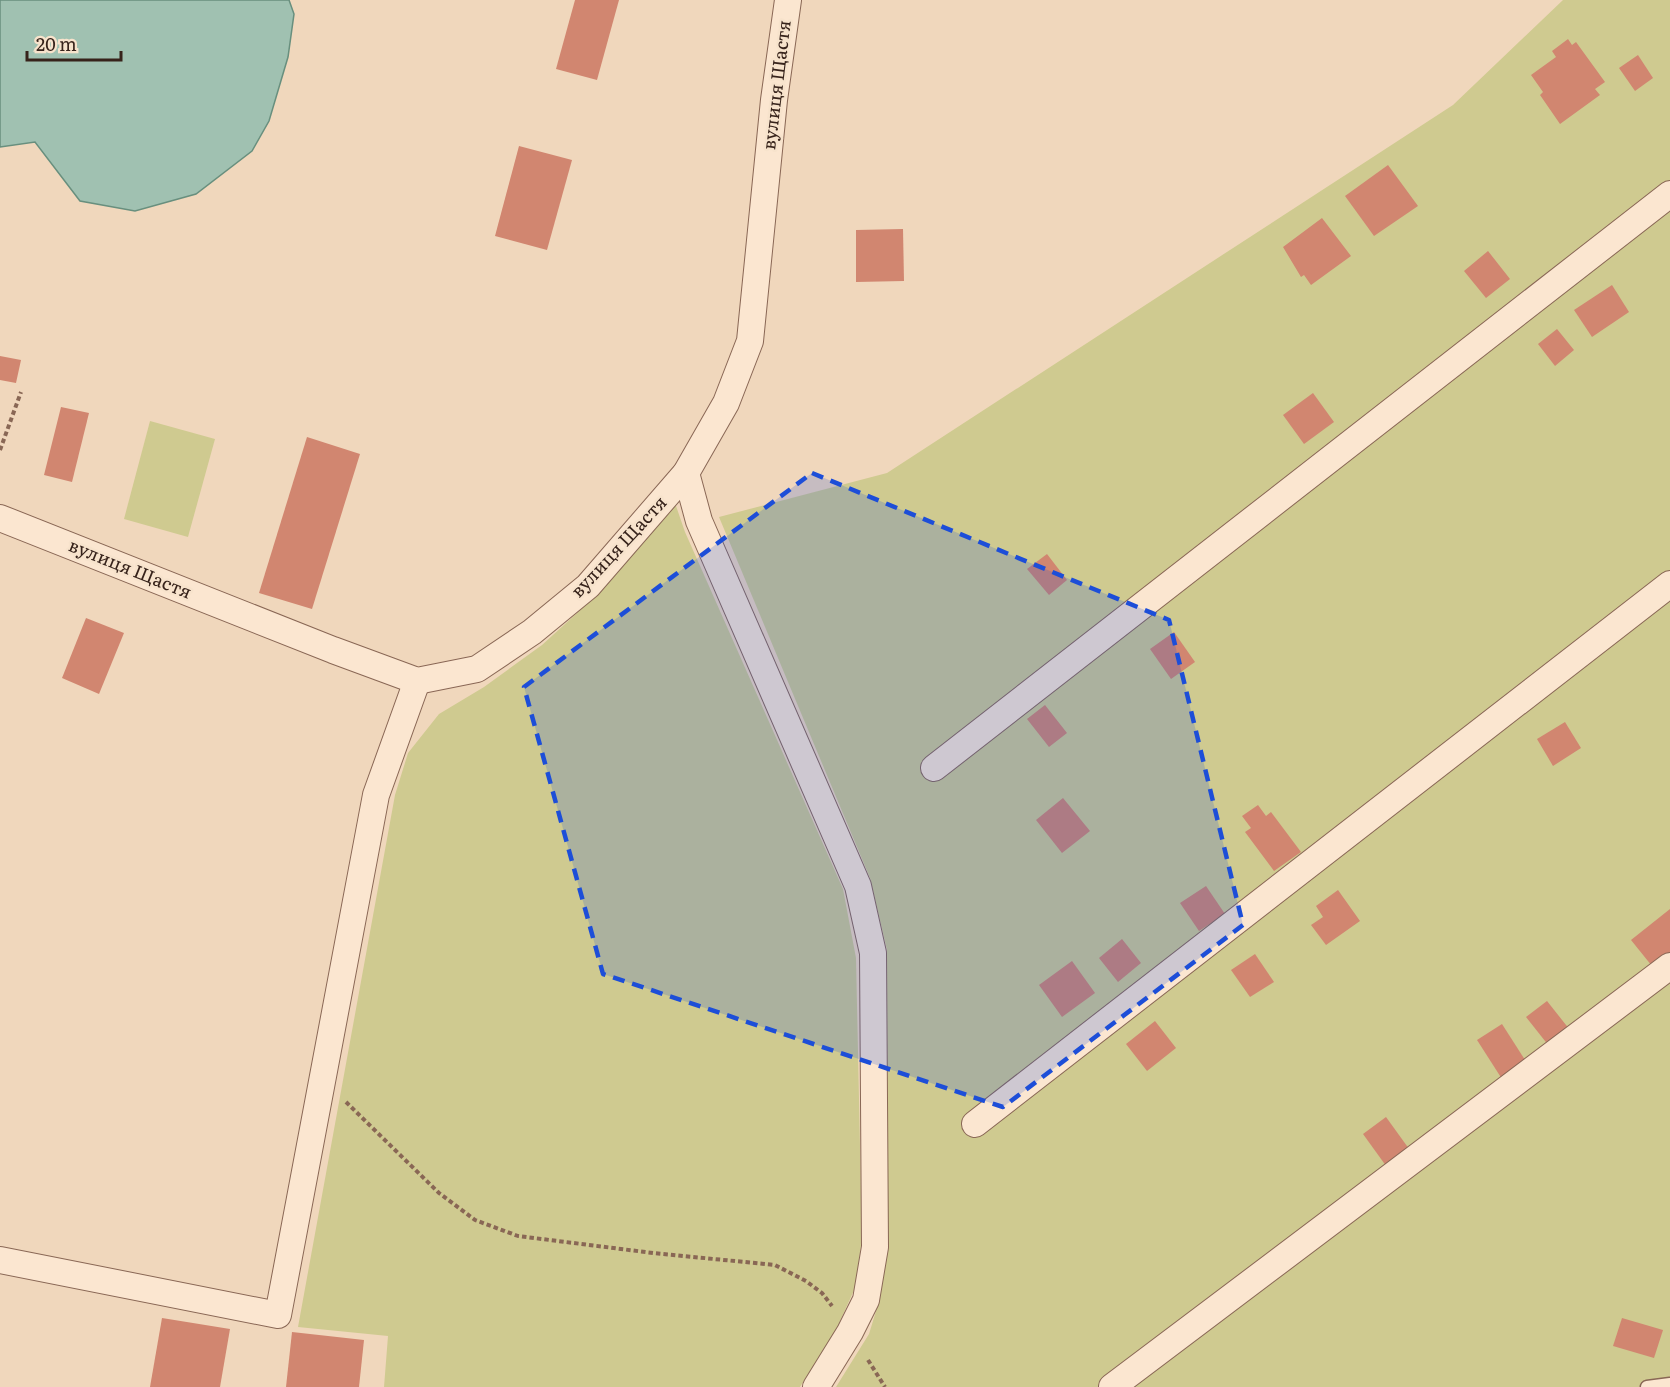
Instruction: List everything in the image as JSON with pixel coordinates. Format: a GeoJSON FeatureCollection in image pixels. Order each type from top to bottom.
{"type":"FeatureCollection","features":[{"type":"Feature","properties":{"kind":"street","name":"вулиця Щастя"},"geometry":{"type":"LineString","coordinates":[[0,518],[417,681],[477,669],[532,632],[588,586],[686,473],[726,403],[750,341],[774,100],[788,0]]}},
{"type":"Feature","properties":{"kind":"street"},"geometry":{"type":"LineString","coordinates":[[934,768],[1670,194]]}},
{"type":"Feature","properties":{"kind":"street"},"geometry":{"type":"LineString","coordinates":[[686,473],[699,521],[858,886],[873,953],[875,1247],[866,1300],[850,1332],[816,1387]]}},
{"type":"Feature","properties":{"kind":"street"},"geometry":{"type":"LineString","coordinates":[[975,1124],[1670,584]]}},
{"type":"Feature","properties":{"kind":"street"},"geometry":{"type":"LineString","coordinates":[[0,1260],[278,1315],[376,795],[417,681]]}},
{"type":"Feature","properties":{"kind":"street"},"geometry":{"type":"LineString","coordinates":[[1112,1387],[1670,966]]}},
{"type":"Feature","properties":{"kind":"lane"},"geometry":{"type":"LineString","coordinates":[[1647,1387],[1670,1384]]}},
{"type":"Feature","properties":{"kind":"path"},"geometry":{"type":"LineString","coordinates":[[0,450],[21,392]]}},
{"type":"Feature","properties":{"kind":"path"},"geometry":{"type":"LineString","coordinates":[[322,1078],[440,1193],[475,1220],[518,1236],[652,1253],[774,1265],[806,1281],[822,1293],[885,1387]]}},
{"type":"Feature","properties":{"kind":"highlighted area"},"geometry":{"type":"Polygon","coordinates":[[[812,473],[1169,620],[1243,925],[1003,1107],[603,974],[524,687],[812,473]]]}},
{"type":"Feature","properties":{"kind":"shaded area"},"geometry":{"type":"Polygon","coordinates":[[[0,0],[289,0],[294,14],[288,57],[269,121],[252,151],[196,194],[135,211],[80,201],[35,142],[0,147],[0,0]]]}},
{"type":"Feature","properties":{"kind":"shaded area"},"geometry":{"type":"Polygon","coordinates":[[[1563,0],[1670,0],[1670,1387],[836,1387],[869,1334],[880,1298],[888,1243],[887,950],[870,878],[719,517],[887,473],[1453,105],[1563,0]]]}},
{"type":"Feature","properties":{"kind":"shaded area"},"geometry":{"type":"Polygon","coordinates":[[[150,421],[215,439],[188,537],[124,519],[150,421]]]}},
{"type":"Feature","properties":{"kind":"shaded area"},"geometry":{"type":"Polygon","coordinates":[[[675,503],[685,532],[843,889],[856,958],[862,1239],[855,1288],[836,1330],[800,1387],[384,1387],[388,1336],[298,1327],[395,795],[408,753],[439,714],[484,687],[542,645],[599,593],[675,503]]]}},
{"type":"Feature","properties":{"kind":"building"},"geometry":{"type":"Polygon","coordinates":[[[575,0],[619,0],[597,80],[556,69],[575,0]]]}},
{"type":"Feature","properties":{"kind":"building"},"geometry":{"type":"Polygon","coordinates":[[[1568,39],[1572,45],[1576,42],[1605,82],[1595,89],[1600,95],[1560,124],[1540,95],[1543,92],[1531,75],[1556,57],[1552,51],[1568,39]]]}},
{"type":"Feature","properties":{"kind":"building"},"geometry":{"type":"Polygon","coordinates":[[[1638,55],[1653,78],[1635,91],[1619,68],[1638,55]]]}},
{"type":"Feature","properties":{"kind":"building"},"geometry":{"type":"Polygon","coordinates":[[[519,146],[572,160],[547,250],[495,236],[519,146]]]}},
{"type":"Feature","properties":{"kind":"building"},"geometry":{"type":"Polygon","coordinates":[[[1388,165],[1418,206],[1374,236],[1345,196],[1388,165]]]}},
{"type":"Feature","properties":{"kind":"building"},"geometry":{"type":"Polygon","coordinates":[[[1322,218],[1351,256],[1311,285],[1304,275],[1301,277],[1283,247],[1322,218]]]}},
{"type":"Feature","properties":{"kind":"building"},"geometry":{"type":"Polygon","coordinates":[[[903,229],[904,281],[856,282],[856,230],[903,229]]]}},
{"type":"Feature","properties":{"kind":"building"},"geometry":{"type":"Polygon","coordinates":[[[1488,251],[1510,279],[1486,298],[1464,271],[1488,251]]]}},
{"type":"Feature","properties":{"kind":"building"},"geometry":{"type":"Polygon","coordinates":[[[1612,285],[1629,312],[1592,337],[1574,310],[1612,285]]]}},
{"type":"Feature","properties":{"kind":"building"},"geometry":{"type":"Polygon","coordinates":[[[1557,329],[1574,350],[1555,366],[1538,344],[1557,329]]]}},
{"type":"Feature","properties":{"kind":"building"},"geometry":{"type":"Polygon","coordinates":[[[0,356],[21,360],[16,383],[0,380],[0,356]]]}},
{"type":"Feature","properties":{"kind":"building"},"geometry":{"type":"Polygon","coordinates":[[[1313,393],[1334,422],[1304,444],[1283,415],[1313,393]]]}},
{"type":"Feature","properties":{"kind":"building"},"geometry":{"type":"Polygon","coordinates":[[[61,407],[89,413],[72,482],[44,475],[61,407]]]}},
{"type":"Feature","properties":{"kind":"building"},"geometry":{"type":"Polygon","coordinates":[[[307,437],[360,454],[312,609],[259,593],[307,437]]]}},
{"type":"Feature","properties":{"kind":"building"},"geometry":{"type":"Polygon","coordinates":[[[1047,554],[1067,580],[1049,595],[1027,569],[1047,554]]]}},
{"type":"Feature","properties":{"kind":"building"},"geometry":{"type":"Polygon","coordinates":[[[86,618],[124,633],[99,694],[62,678],[86,618]]]}},
{"type":"Feature","properties":{"kind":"building"},"geometry":{"type":"Polygon","coordinates":[[[1174,632],[1195,662],[1171,679],[1150,649],[1174,632]]]}},
{"type":"Feature","properties":{"kind":"building"},"geometry":{"type":"Polygon","coordinates":[[[1045,705],[1067,733],[1049,747],[1027,719],[1045,705]]]}},
{"type":"Feature","properties":{"kind":"building"},"geometry":{"type":"Polygon","coordinates":[[[1565,722],[1581,748],[1553,766],[1537,739],[1565,722]]]}},
{"type":"Feature","properties":{"kind":"building"},"geometry":{"type":"Polygon","coordinates":[[[1063,798],[1090,831],[1062,853],[1036,820],[1063,798]]]}},
{"type":"Feature","properties":{"kind":"building"},"geometry":{"type":"Polygon","coordinates":[[[1258,805],[1266,816],[1271,812],[1301,852],[1274,871],[1245,832],[1251,828],[1242,816],[1258,805]]]}},
{"type":"Feature","properties":{"kind":"building"},"geometry":{"type":"Polygon","coordinates":[[[1206,886],[1225,914],[1199,931],[1180,903],[1206,886]]]}},
{"type":"Feature","properties":{"kind":"building"},"geometry":{"type":"Polygon","coordinates":[[[1338,890],[1360,921],[1326,945],[1311,925],[1323,917],[1316,906],[1338,890]]]}},
{"type":"Feature","properties":{"kind":"building"},"geometry":{"type":"Polygon","coordinates":[[[1670,909],[1670,960],[1656,971],[1631,940],[1670,909]]]}},
{"type":"Feature","properties":{"kind":"building"},"geometry":{"type":"Polygon","coordinates":[[[1122,939],[1141,963],[1118,982],[1099,958],[1122,939]]]}},
{"type":"Feature","properties":{"kind":"building"},"geometry":{"type":"Polygon","coordinates":[[[1255,954],[1274,982],[1250,997],[1231,970],[1255,954]]]}},
{"type":"Feature","properties":{"kind":"building"},"geometry":{"type":"Polygon","coordinates":[[[1072,961],[1095,993],[1062,1017],[1039,985],[1072,961]]]}},
{"type":"Feature","properties":{"kind":"building"},"geometry":{"type":"Polygon","coordinates":[[[1547,1001],[1570,1030],[1549,1046],[1526,1017],[1547,1001]]]}},
{"type":"Feature","properties":{"kind":"building"},"geometry":{"type":"Polygon","coordinates":[[[1155,1021],[1176,1048],[1147,1071],[1126,1044],[1155,1021]]]}},
{"type":"Feature","properties":{"kind":"building"},"geometry":{"type":"Polygon","coordinates":[[[1502,1024],[1527,1063],[1502,1079],[1477,1040],[1502,1024]]]}},
{"type":"Feature","properties":{"kind":"building"},"geometry":{"type":"Polygon","coordinates":[[[1386,1117],[1412,1153],[1389,1170],[1363,1134],[1386,1117]]]}},
{"type":"Feature","properties":{"kind":"building"},"geometry":{"type":"Polygon","coordinates":[[[162,1318],[230,1329],[220,1387],[150,1387],[162,1318]]]}},
{"type":"Feature","properties":{"kind":"building"},"geometry":{"type":"Polygon","coordinates":[[[1622,1318],[1663,1330],[1654,1358],[1613,1346],[1622,1318]]]}},
{"type":"Feature","properties":{"kind":"building"},"geometry":{"type":"Polygon","coordinates":[[[292,1332],[364,1340],[359,1387],[286,1387],[292,1332]]]}}]}
